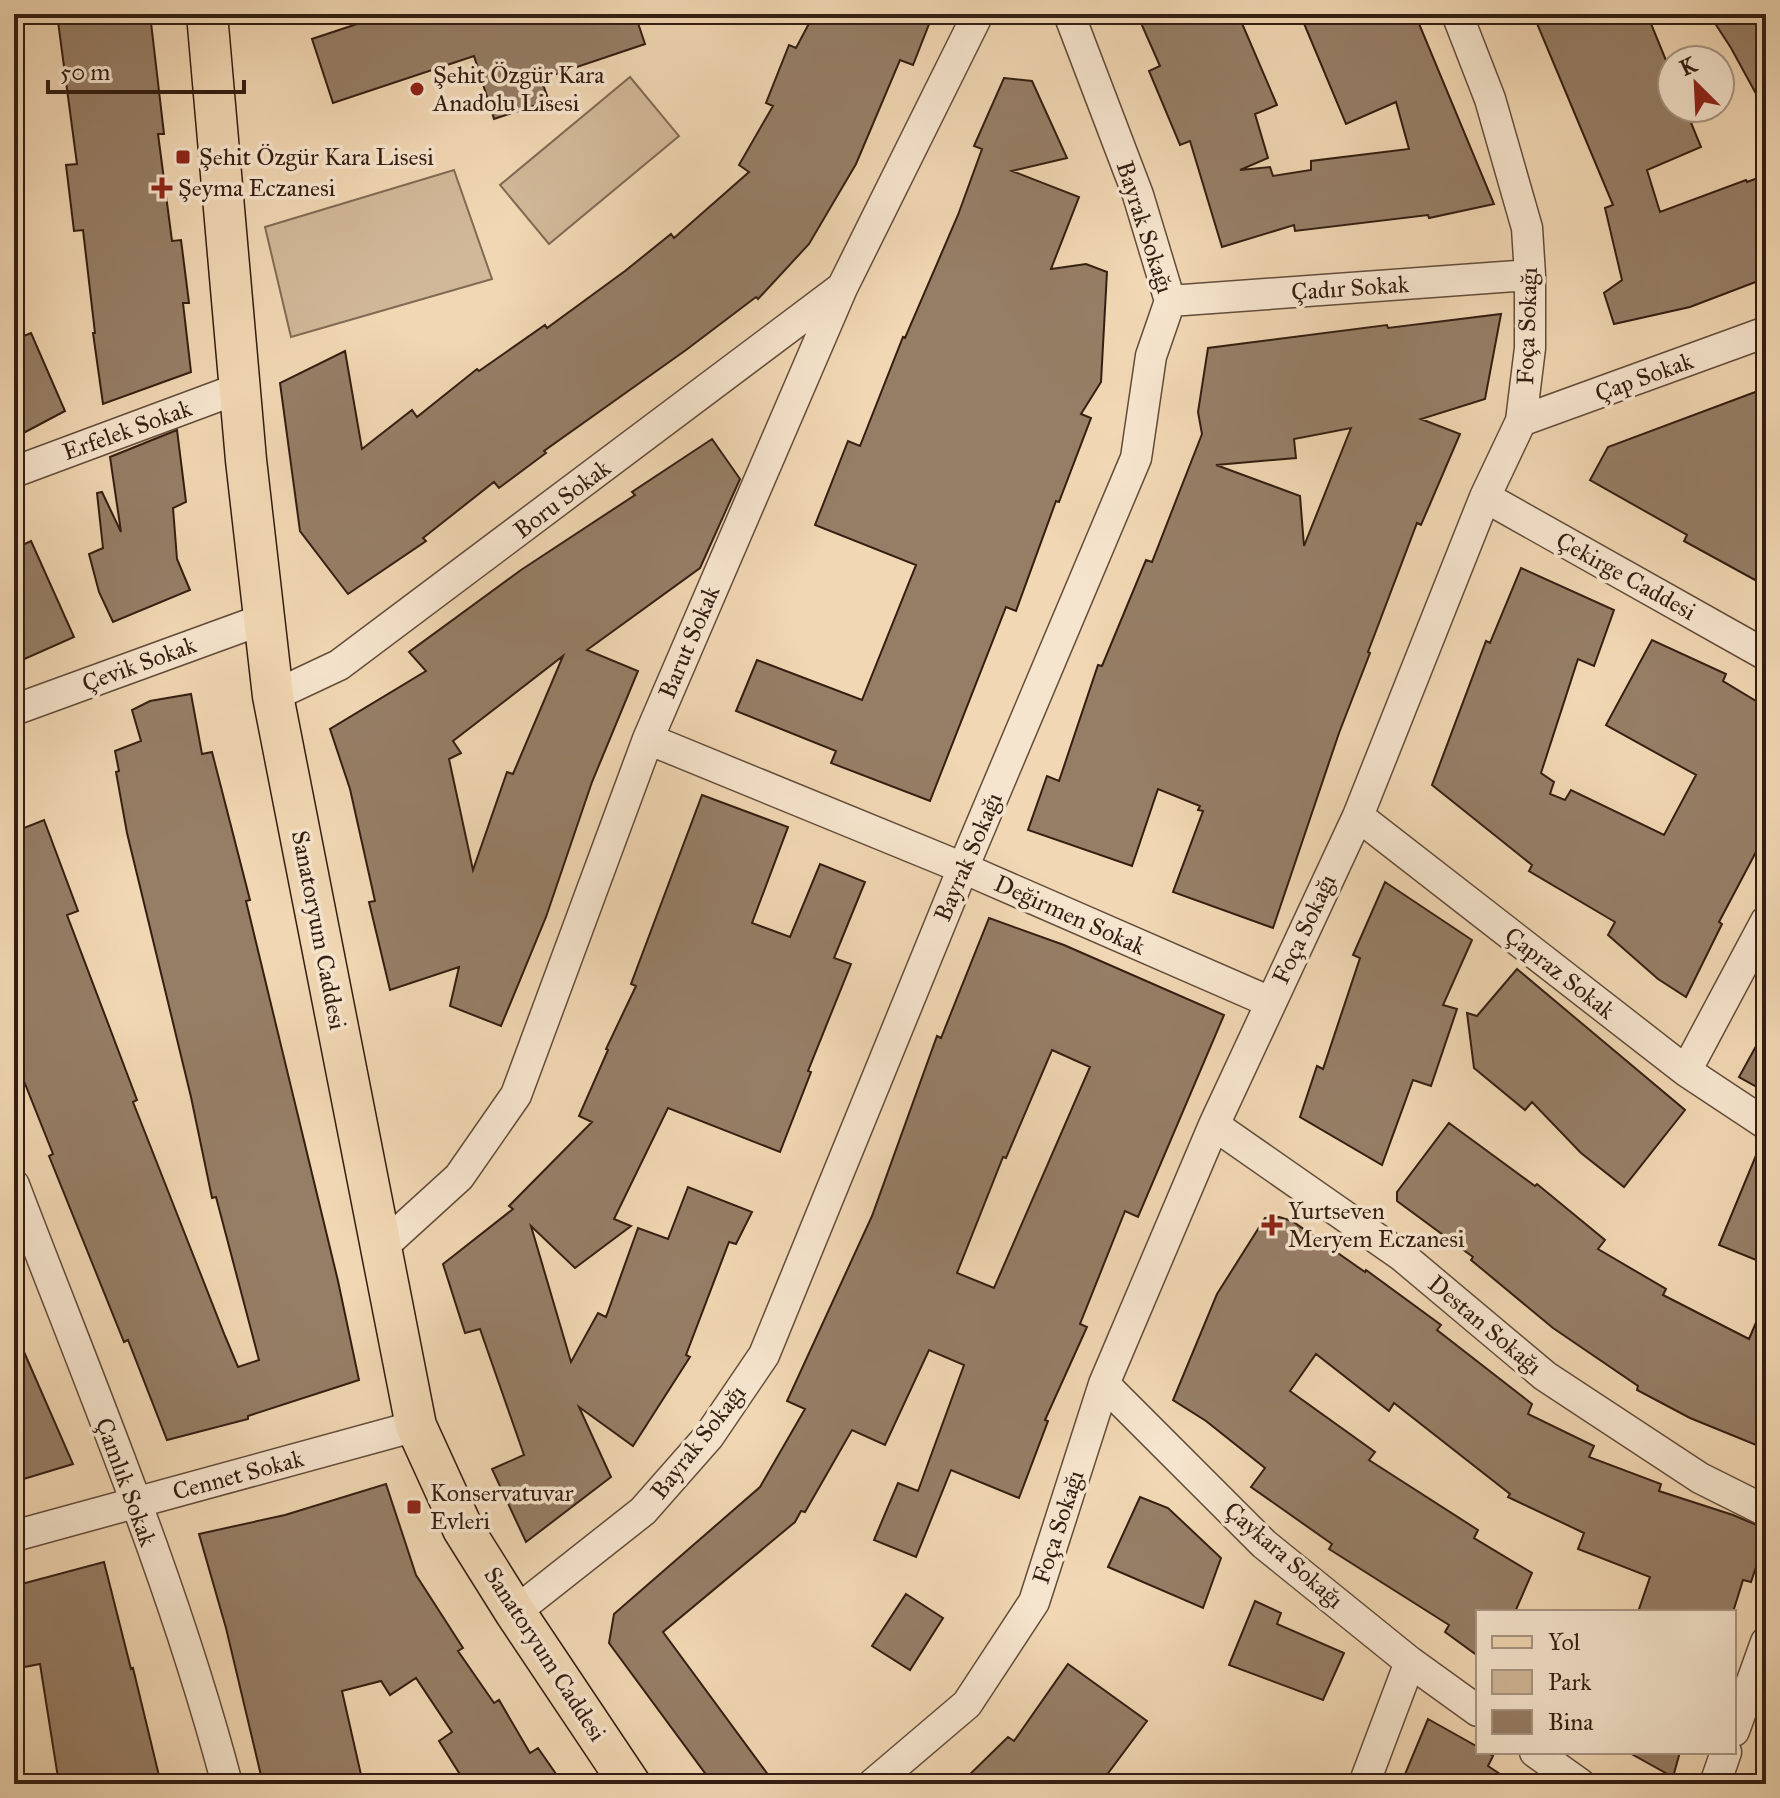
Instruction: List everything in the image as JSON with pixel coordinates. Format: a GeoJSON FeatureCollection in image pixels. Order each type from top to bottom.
{"type":"FeatureCollection","features":[{"type":"Feature","properties":{"kind":"main road","name":"Sanatoryum Caddesi"},"geometry":{"type":"LineString","coordinates":[[207,14],[240,388],[273,696],[416,1426],[463,1529],[630,1784]]}},
{"type":"Feature","properties":{"kind":"street","name":"Barut Sokak"},"geometry":{"type":"LineString","coordinates":[[381,1248],[459,1177],[516,1095],[648,739],[842,288],[978,14]]}},
{"type":"Feature","properties":{"kind":"street","name":"Bayrak Sokağı"},"geometry":{"type":"LineString","coordinates":[[515,1612],[643,1511],[709,1436],[764,1355],[963,868],[1136,458],[1151,356],[1170,301],[1138,195],[1069,14]]}},
{"type":"Feature","properties":{"kind":"street","name":"Foça Sokağı"},"geometry":{"type":"LineString","coordinates":[[873,1784],[967,1704],[1034,1602],[1104,1384],[1214,1125],[1358,816],[1485,497],[1521,421],[1530,348],[1527,228],[1490,99],[1457,14]]}},
{"type":"Feature","properties":{"kind":"street","name":"Çadır Sokak"},"geometry":{"type":"LineString","coordinates":[[1170,301],[1530,275]]}},
{"type":"Feature","properties":{"kind":"street","name":"Boru Sokak"},"geometry":{"type":"LineString","coordinates":[[273,696],[339,665],[842,288]]}},
{"type":"Feature","properties":{"kind":"street","name":"Çap Sokak"},"geometry":{"type":"LineString","coordinates":[[1521,421],[1766,332]]}},
{"type":"Feature","properties":{"kind":"street","name":"Erfelek Sokak"},"geometry":{"type":"LineString","coordinates":[[14,472],[240,388]]}},
{"type":"Feature","properties":{"kind":"street","name":"Çekirge Caddesi"},"geometry":{"type":"LineString","coordinates":[[1485,497],[1766,655]]}},
{"type":"Feature","properties":{"kind":"street","name":"Çevik Sokak"},"geometry":{"type":"LineString","coordinates":[[14,710],[264,619]]}},
{"type":"Feature","properties":{"kind":"street","name":"Değirmen Sokak"},"geometry":{"type":"LineString","coordinates":[[648,739],[963,868],[1270,1002]]}},
{"type":"Feature","properties":{"kind":"street","name":"Çapraz Sokak"},"geometry":{"type":"LineString","coordinates":[[1358,816],[1686,1071],[1766,1124]]}},
{"type":"Feature","properties":{"kind":"street"},"geometry":{"type":"LineString","coordinates":[[1686,1071],[1766,921]]}},
{"type":"Feature","properties":{"kind":"street","name":"Destan Sokağı"},"geometry":{"type":"LineString","coordinates":[[1214,1125],[1402,1256],[1545,1376],[1700,1478],[1766,1511]]}},
{"type":"Feature","properties":{"kind":"street","name":"Çamlık Sokak"},"geometry":{"type":"LineString","coordinates":[[14,1185],[135,1503],[207,1709],[227,1784]]}},
{"type":"Feature","properties":{"kind":"street","name":"Çaykara Sokağı"},"geometry":{"type":"LineString","coordinates":[[1104,1384],[1264,1544],[1410,1662],[1476,1710]]}},
{"type":"Feature","properties":{"kind":"street","name":"Cennet Sokak"},"geometry":{"type":"LineString","coordinates":[[14,1536],[416,1426]]}},
{"type":"Feature","properties":{"kind":"street"},"geometry":{"type":"LineString","coordinates":[[1736,1725],[1766,1642]]}},
{"type":"Feature","properties":{"kind":"street"},"geometry":{"type":"LineString","coordinates":[[1364,1784],[1410,1662]]}},
{"type":"Feature","properties":{"kind":"street"},"geometry":{"type":"LineString","coordinates":[[1538,1754],[1580,1784]]}},
{"type":"Feature","properties":{"kind":"street"},"geometry":{"type":"LineString","coordinates":[[1715,1784],[1725,1754]]}},
{"type":"Feature","properties":{"kind":"green space"},"geometry":{"type":"Polygon","coordinates":[[[630,77],[679,136],[549,244],[500,185],[630,77]]]}},
{"type":"Feature","properties":{"kind":"green space"},"geometry":{"type":"Polygon","coordinates":[[[454,170],[492,279],[291,337],[265,227],[454,170]]]}},
{"type":"Feature","properties":{"kind":"building"},"geometry":{"type":"Polygon","coordinates":[[[57,14],[150,14],[164,134],[158,134],[172,241],[181,240],[189,303],[183,303],[191,372],[103,404],[83,230],[74,231],[66,165],[77,164],[57,14]]]}},
{"type":"Feature","properties":{"kind":"building"},"geometry":{"type":"Polygon","coordinates":[[[387,14],[635,14],[645,44],[541,79],[549,101],[494,119],[474,56],[333,103],[312,39],[387,14]]]}},
{"type":"Feature","properties":{"kind":"building"},"geometry":{"type":"Polygon","coordinates":[[[814,14],[933,14],[913,65],[900,60],[856,164],[809,244],[758,299],[756,297],[544,451],[546,453],[499,488],[494,482],[423,538],[426,541],[348,594],[300,531],[280,383],[345,351],[362,449],[412,410],[417,417],[477,369],[479,371],[545,325],[547,328],[671,234],[674,238],[749,172],[739,165],[773,106],[766,103],[789,45],[796,48],[814,14]]]}},
{"type":"Feature","properties":{"kind":"building"},"geometry":{"type":"Polygon","coordinates":[[[1137,14],[1238,14],[1277,105],[1255,114],[1268,158],[1240,170],[1270,167],[1273,176],[1311,170],[1311,161],[1409,149],[1396,102],[1346,124],[1300,14],[1415,14],[1494,204],[1429,218],[1428,215],[1295,231],[1294,225],[1222,247],[1190,141],[1180,145],[1149,71],[1160,66],[1137,14]]]}},
{"type":"Feature","properties":{"kind":"building"},"geometry":{"type":"Polygon","coordinates":[[[1533,14],[1647,14],[1659,44],[1656,44],[1656,124],[1692,124],[1701,147],[1647,170],[1660,212],[1766,175],[1766,278],[1690,307],[1614,324],[1604,293],[1622,280],[1605,208],[1613,205],[1533,14]]]}},
{"type":"Feature","properties":{"kind":"building"},"geometry":{"type":"Polygon","coordinates":[[[1709,14],[1766,14],[1766,112],[1736,57],[1736,44],[1728,44],[1709,14]]]}},
{"type":"Feature","properties":{"kind":"building"},"geometry":{"type":"Polygon","coordinates":[[[1004,78],[1032,81],[1067,158],[1012,171],[1079,197],[1051,269],[1086,264],[1107,272],[1101,382],[1081,414],[1091,418],[1059,502],[1056,501],[1016,611],[1006,607],[930,801],[831,763],[836,751],[736,711],[757,660],[862,700],[916,565],[815,525],[848,441],[860,446],[903,337],[958,215],[982,149],[974,146],[1004,78]]]}},
{"type":"Feature","properties":{"kind":"building"},"geometry":{"type":"Polygon","coordinates":[[[1501,314],[1485,399],[1421,419],[1460,434],[1421,525],[1417,523],[1368,652],[1273,928],[1173,892],[1203,811],[1198,810],[1200,806],[1158,789],[1132,866],[1028,830],[1047,776],[1059,781],[1098,665],[1102,666],[1146,560],[1152,562],[1202,434],[1198,412],[1208,348],[1387,325],[1388,328],[1501,314]],[[1351,428],[1294,439],[1296,458],[1216,465],[1300,496],[1304,546],[1351,428]]]}},
{"type":"Feature","properties":{"kind":"building"},"geometry":{"type":"Polygon","coordinates":[[[31,333],[65,411],[14,438],[14,340],[31,333]]]}},
{"type":"Feature","properties":{"kind":"building"},"geometry":{"type":"Polygon","coordinates":[[[1766,388],[1766,586],[1684,541],[1687,535],[1590,480],[1608,447],[1766,388]]]}},
{"type":"Feature","properties":{"kind":"building"},"geometry":{"type":"Polygon","coordinates":[[[177,430],[186,502],[173,508],[177,559],[190,590],[113,622],[99,592],[89,554],[103,548],[97,493],[102,492],[121,532],[110,457],[177,430]]]}},
{"type":"Feature","properties":{"kind":"building"},"geometry":{"type":"Polygon","coordinates":[[[712,439],[740,479],[700,568],[587,650],[638,671],[592,782],[546,917],[501,1026],[450,1006],[459,967],[390,990],[369,902],[375,901],[350,789],[330,729],[426,671],[409,652],[521,570],[635,495],[632,492],[712,439]],[[563,656],[453,741],[461,753],[449,759],[473,870],[507,772],[513,774],[563,656]]]}},
{"type":"Feature","properties":{"kind":"building"},"geometry":{"type":"Polygon","coordinates":[[[31,541],[74,637],[20,661],[14,649],[14,549],[31,541]]]}},
{"type":"Feature","properties":{"kind":"building"},"geometry":{"type":"Polygon","coordinates":[[[1521,568],[1614,610],[1594,666],[1578,659],[1541,773],[1554,782],[1550,794],[1565,800],[1571,790],[1664,835],[1696,775],[1606,725],[1652,640],[1726,674],[1723,681],[1766,707],[1766,833],[1719,922],[1722,924],[1686,997],[1658,979],[1608,935],[1615,922],[1529,871],[1532,865],[1432,785],[1486,641],[1490,643],[1521,568]]]}},
{"type":"Feature","properties":{"kind":"building"},"geometry":{"type":"Polygon","coordinates":[[[191,694],[202,754],[212,752],[250,900],[246,901],[359,1380],[248,1416],[248,1419],[167,1440],[49,1156],[53,1154],[14,1056],[14,832],[44,820],[78,911],[67,915],[137,1100],[133,1102],[225,1336],[238,1367],[259,1360],[216,1197],[212,1198],[191,1097],[127,833],[116,772],[119,771],[115,751],[141,741],[132,710],[150,701],[191,694]]]}},
{"type":"Feature","properties":{"kind":"building"},"geometry":{"type":"Polygon","coordinates":[[[702,795],[788,827],[752,923],[790,937],[820,864],[865,882],[834,958],[851,964],[808,1071],[811,1072],[780,1152],[668,1108],[614,1219],[631,1226],[575,1268],[531,1226],[571,1362],[598,1313],[606,1317],[638,1228],[668,1239],[688,1187],[752,1212],[736,1244],[729,1242],[686,1355],[690,1357],[633,1446],[579,1407],[611,1477],[526,1542],[492,1469],[524,1455],[480,1329],[465,1333],[443,1264],[513,1209],[509,1206],[592,1122],[579,1116],[636,986],[631,984],[702,795]]]}},
{"type":"Feature","properties":{"kind":"building"},"geometry":{"type":"Polygon","coordinates":[[[1385,882],[1472,940],[1443,1005],[1457,1009],[1431,1086],[1413,1080],[1382,1165],[1300,1117],[1317,1066],[1323,1069],[1360,958],[1353,955],[1385,882]]]}},
{"type":"Feature","properties":{"kind":"building"},"geometry":{"type":"Polygon","coordinates":[[[989,918],[1064,945],[1224,1015],[1138,1217],[1125,1211],[1080,1324],[1087,1327],[1045,1420],[1048,1421],[1019,1498],[951,1470],[916,1557],[874,1540],[898,1483],[918,1491],[964,1365],[929,1350],[885,1445],[852,1430],[805,1512],[801,1511],[795,1522],[663,1632],[769,1776],[757,1784],[713,1784],[609,1643],[614,1614],[760,1487],[805,1409],[787,1401],[872,1216],[937,1036],[941,1038],[989,918]],[[1052,1050],[1006,1158],[1003,1157],[957,1273],[994,1288],[1090,1067],[1052,1050]]]}},
{"type":"Feature","properties":{"kind":"building"},"geometry":{"type":"Polygon","coordinates":[[[1517,969],[1685,1110],[1624,1187],[1581,1153],[1532,1102],[1525,1110],[1474,1068],[1467,1013],[1477,1016],[1517,969]]]}},
{"type":"Feature","properties":{"kind":"building"},"geometry":{"type":"Polygon","coordinates":[[[1766,1028],[1766,1092],[1739,1077],[1766,1028]]]}},
{"type":"Feature","properties":{"kind":"building"},"geometry":{"type":"Polygon","coordinates":[[[1449,1123],[1535,1186],[1537,1184],[1605,1240],[1598,1249],[1666,1289],[1663,1295],[1749,1339],[1766,1299],[1766,1449],[1690,1418],[1637,1390],[1638,1386],[1553,1328],[1471,1260],[1473,1257],[1397,1201],[1397,1192],[1449,1123]]]}},
{"type":"Feature","properties":{"kind":"building"},"geometry":{"type":"Polygon","coordinates":[[[1762,1141],[1766,1142],[1766,1264],[1719,1245],[1762,1141]]]}},
{"type":"Feature","properties":{"kind":"building"},"geometry":{"type":"Polygon","coordinates":[[[1279,1217],[1292,1221],[1441,1325],[1437,1330],[1532,1404],[1528,1414],[1594,1446],[1589,1457],[1661,1484],[1659,1491],[1766,1529],[1751,1582],[1743,1580],[1734,1610],[1639,1610],[1650,1577],[1578,1549],[1584,1533],[1508,1497],[1510,1494],[1394,1403],[1389,1411],[1316,1354],[1290,1391],[1375,1452],[1369,1460],[1478,1530],[1474,1538],[1532,1573],[1516,1610],[1476,1610],[1476,1655],[1445,1632],[1449,1625],[1329,1549],[1332,1544],[1251,1487],[1265,1468],[1206,1421],[1173,1400],[1217,1294],[1265,1218],[1279,1217]]]}},
{"type":"Feature","properties":{"kind":"building"},"geometry":{"type":"Polygon","coordinates":[[[14,1329],[73,1464],[14,1482],[14,1329]]]}},
{"type":"Feature","properties":{"kind":"building"},"geometry":{"type":"Polygon","coordinates":[[[386,1484],[416,1575],[463,1648],[458,1651],[494,1703],[499,1700],[530,1753],[538,1748],[563,1784],[466,1784],[439,1741],[452,1732],[416,1678],[390,1695],[381,1681],[342,1691],[362,1779],[344,1784],[263,1784],[226,1628],[199,1534],[285,1515],[386,1484]]]}},
{"type":"Feature","properties":{"kind":"building"},"geometry":{"type":"Polygon","coordinates":[[[1140,1497],[1168,1508],[1221,1558],[1203,1608],[1108,1567],[1140,1497]]]}},
{"type":"Feature","properties":{"kind":"building"},"geometry":{"type":"Polygon","coordinates":[[[104,1562],[161,1784],[59,1784],[40,1664],[14,1669],[14,1586],[104,1562]]]}},
{"type":"Feature","properties":{"kind":"building"},"geometry":{"type":"Polygon","coordinates":[[[906,1594],[943,1618],[910,1670],[872,1646],[906,1594]]]}},
{"type":"Feature","properties":{"kind":"building"},"geometry":{"type":"Polygon","coordinates":[[[1255,1601],[1281,1613],[1277,1624],[1344,1653],[1323,1700],[1229,1665],[1255,1601]]]}},
{"type":"Feature","properties":{"kind":"building"},"geometry":{"type":"Polygon","coordinates":[[[1068,1664],[1147,1721],[1100,1784],[960,1784],[1008,1737],[1014,1741],[1068,1664]]]}},
{"type":"Feature","properties":{"kind":"building"},"geometry":{"type":"Polygon","coordinates":[[[1428,1719],[1476,1746],[1476,1754],[1493,1756],[1488,1766],[1515,1784],[1401,1784],[1428,1719]]]}},
{"type":"Feature","properties":{"kind":"building"},"geometry":{"type":"Polygon","coordinates":[[[1632,1754],[1679,1754],[1673,1777],[1632,1754]]]}},
{"type":"Feature","properties":{"kind":"place","name":"Şehit Özgür Kara Anadolu Lisesi"},"geometry":{"type":"Point","coordinates":[417,89]}},
{"type":"Feature","properties":{"kind":"place","name":"Şehit Özgür Kara Lisesi"},"geometry":{"type":"Point","coordinates":[183,157]}},
{"type":"Feature","properties":{"kind":"place","name":"Şeyma Eczanesi"},"geometry":{"type":"Point","coordinates":[162,188]}},
{"type":"Feature","properties":{"kind":"place","name":"Yurtseven Meryem Eczanesi"},"geometry":{"type":"Point","coordinates":[1272,1225]}},
{"type":"Feature","properties":{"kind":"place","name":"Konservatuvar Evleri"},"geometry":{"type":"Point","coordinates":[414,1507]}}]}
